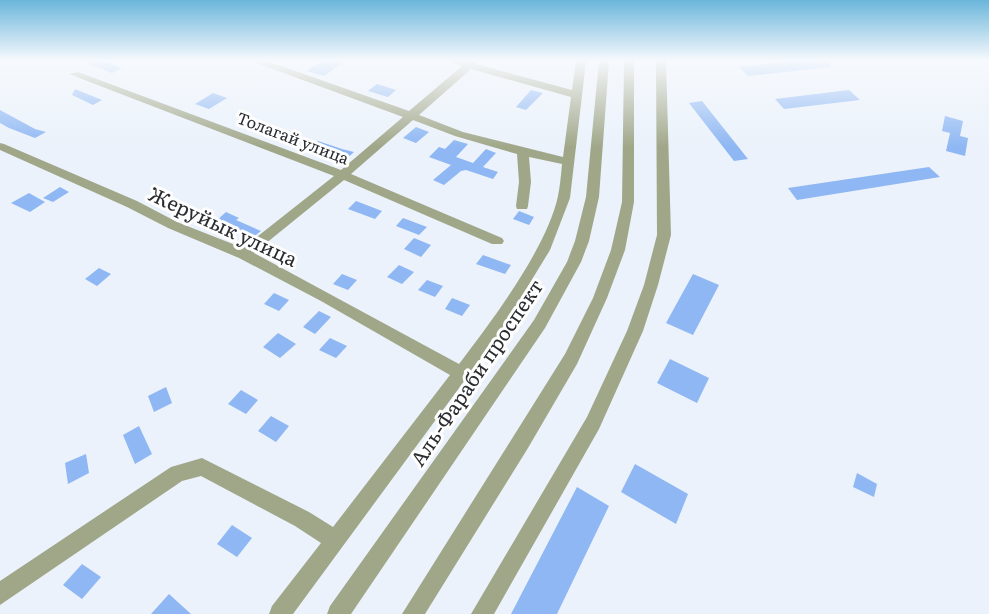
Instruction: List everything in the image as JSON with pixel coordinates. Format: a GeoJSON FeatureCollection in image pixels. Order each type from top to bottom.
{"type":"FeatureCollection","features":[{"type":"Feature","properties":{"kind":"street","name":"Толагай улица"},"geometry":{"type":"LineString","coordinates":[[116,90],[343,175],[497,241]]}},
{"type":"Feature","properties":{"kind":"street"},"geometry":{"type":"LineString","coordinates":[[342,90],[459,134],[569,162]]}},
{"type":"Feature","properties":{"kind":"street"},"geometry":{"type":"LineString","coordinates":[[244,254],[343,175],[442,90]]}},
{"type":"Feature","properties":{"kind":"street"},"geometry":{"type":"LineString","coordinates":[[559,90],[577,95]]}},
{"type":"Feature","properties":{"kind":"street"},"geometry":{"type":"LineString","coordinates":[[280,614],[493,331],[543,250],[564,198],[578,90]]}},
{"type":"Feature","properties":{"kind":"street","name":"Аль-Фараби проспект"},"geometry":{"type":"LineString","coordinates":[[338,614],[526,344],[563,282],[581,243],[593,200],[598,167],[602,90]]}},
{"type":"Feature","properties":{"kind":"street"},"geometry":{"type":"LineString","coordinates":[[413,614],[522,442],[570,359],[600,298],[618,250],[628,202],[629,90]]}},
{"type":"Feature","properties":{"kind":"street"},"geometry":{"type":"LineString","coordinates":[[482,614],[597,414],[635,331],[651,285],[664,235],[662,90]]}},
{"type":"Feature","properties":{"kind":"street","name":"Жеруйык улица"},"geometry":{"type":"LineString","coordinates":[[0,146],[132,204],[150,217],[244,254],[383,327],[461,373]]}},
{"type":"Feature","properties":{"kind":"street"},"geometry":{"type":"LineString","coordinates":[[522,206],[525,182],[524,152]]}},
{"type":"Feature","properties":{"kind":"street"},"geometry":{"type":"LineString","coordinates":[[0,594],[178,473],[202,468],[302,519],[335,540]]}},
{"type":"Feature","properties":{"kind":"building"},"geometry":{"type":"Polygon","coordinates":[[[77,90],[102,100],[93,105],[72,95],[77,90]]]}},
{"type":"Feature","properties":{"kind":"building"},"geometry":{"type":"Polygon","coordinates":[[[370,90],[396,90],[388,97],[368,91],[370,90]]]}},
{"type":"Feature","properties":{"kind":"building"},"geometry":{"type":"Polygon","coordinates":[[[531,90],[543,93],[526,110],[516,107],[531,90]]]}},
{"type":"Feature","properties":{"kind":"building"},"geometry":{"type":"Polygon","coordinates":[[[849,90],[860,100],[784,109],[775,99],[849,90]]]}},
{"type":"Feature","properties":{"kind":"building"},"geometry":{"type":"Polygon","coordinates":[[[213,93],[227,98],[209,109],[195,104],[213,93]]]}},
{"type":"Feature","properties":{"kind":"building"},"geometry":{"type":"Polygon","coordinates":[[[702,101],[748,159],[734,161],[689,103],[702,101]]]}},
{"type":"Feature","properties":{"kind":"building"},"geometry":{"type":"Polygon","coordinates":[[[0,110],[35,129],[46,132],[35,138],[9,128],[0,123],[0,110]]]}},
{"type":"Feature","properties":{"kind":"building"},"geometry":{"type":"Polygon","coordinates":[[[945,116],[963,121],[960,136],[968,138],[965,156],[946,151],[950,133],[942,131],[945,116]]]}},
{"type":"Feature","properties":{"kind":"building"},"geometry":{"type":"Polygon","coordinates":[[[416,127],[429,132],[416,143],[403,138],[416,127]]]}},
{"type":"Feature","properties":{"kind":"building"},"geometry":{"type":"Polygon","coordinates":[[[454,140],[468,144],[456,157],[473,163],[486,149],[496,153],[483,167],[498,172],[493,179],[466,170],[461,171],[444,185],[433,180],[451,165],[429,157],[439,147],[445,149],[454,140]]]}},
{"type":"Feature","properties":{"kind":"building"},"geometry":{"type":"Polygon","coordinates":[[[318,141],[354,152],[345,160],[310,147],[318,141]]]}},
{"type":"Feature","properties":{"kind":"building"},"geometry":{"type":"Polygon","coordinates":[[[929,167],[940,177],[797,200],[788,188],[929,167]]]}},
{"type":"Feature","properties":{"kind":"building"},"geometry":{"type":"Polygon","coordinates":[[[60,187],[69,192],[53,202],[43,198],[60,187]]]}},
{"type":"Feature","properties":{"kind":"building"},"geometry":{"type":"Polygon","coordinates":[[[29,193],[45,202],[30,212],[11,203],[29,193]]]}},
{"type":"Feature","properties":{"kind":"building"},"geometry":{"type":"Polygon","coordinates":[[[356,201],[382,211],[375,219],[348,209],[356,201]]]}},
{"type":"Feature","properties":{"kind":"building"},"geometry":{"type":"Polygon","coordinates":[[[519,211],[534,217],[529,225],[513,219],[519,211]]]}},
{"type":"Feature","properties":{"kind":"building"},"geometry":{"type":"Polygon","coordinates":[[[226,212],[239,218],[236,220],[261,231],[251,239],[238,234],[241,231],[217,220],[226,212]]]}},
{"type":"Feature","properties":{"kind":"building"},"geometry":{"type":"Polygon","coordinates":[[[403,218],[427,227],[419,235],[396,226],[403,218]]]}},
{"type":"Feature","properties":{"kind":"building"},"geometry":{"type":"Polygon","coordinates":[[[414,238],[431,245],[421,257],[404,249],[414,238]]]}},
{"type":"Feature","properties":{"kind":"building"},"geometry":{"type":"Polygon","coordinates":[[[483,255],[511,265],[505,274],[476,264],[483,255]]]}},
{"type":"Feature","properties":{"kind":"building"},"geometry":{"type":"Polygon","coordinates":[[[399,265],[414,272],[402,284],[387,277],[399,265]]]}},
{"type":"Feature","properties":{"kind":"building"},"geometry":{"type":"Polygon","coordinates":[[[99,268],[111,274],[97,286],[85,279],[99,268]]]}},
{"type":"Feature","properties":{"kind":"building"},"geometry":{"type":"Polygon","coordinates":[[[342,274],[357,280],[348,290],[333,284],[342,274]]]}},
{"type":"Feature","properties":{"kind":"building"},"geometry":{"type":"Polygon","coordinates":[[[693,274],[719,285],[693,335],[666,323],[693,274]]]}},
{"type":"Feature","properties":{"kind":"building"},"geometry":{"type":"Polygon","coordinates":[[[427,280],[443,286],[435,297],[418,290],[427,280]]]}},
{"type":"Feature","properties":{"kind":"building"},"geometry":{"type":"Polygon","coordinates":[[[274,293],[289,300],[279,311],[264,304],[274,293]]]}},
{"type":"Feature","properties":{"kind":"building"},"geometry":{"type":"Polygon","coordinates":[[[452,298],[470,305],[462,316],[445,309],[452,298]]]}},
{"type":"Feature","properties":{"kind":"building"},"geometry":{"type":"Polygon","coordinates":[[[319,311],[331,317],[315,334],[303,327],[319,311]]]}},
{"type":"Feature","properties":{"kind":"building"},"geometry":{"type":"Polygon","coordinates":[[[278,333],[296,344],[280,358],[263,347],[278,333]]]}},
{"type":"Feature","properties":{"kind":"building"},"geometry":{"type":"Polygon","coordinates":[[[330,338],[347,346],[336,358],[319,350],[330,338]]]}},
{"type":"Feature","properties":{"kind":"building"},"geometry":{"type":"Polygon","coordinates":[[[670,359],[709,378],[697,403],[657,383],[670,359]]]}},
{"type":"Feature","properties":{"kind":"building"},"geometry":{"type":"Polygon","coordinates":[[[166,387],[172,403],[154,412],[148,396],[166,387]]]}},
{"type":"Feature","properties":{"kind":"building"},"geometry":{"type":"Polygon","coordinates":[[[241,390],[258,400],[246,414],[228,404],[241,390]]]}},
{"type":"Feature","properties":{"kind":"building"},"geometry":{"type":"Polygon","coordinates":[[[271,416],[289,426],[276,442],[258,431],[271,416]]]}},
{"type":"Feature","properties":{"kind":"building"},"geometry":{"type":"Polygon","coordinates":[[[139,426],[152,454],[135,464],[123,435],[139,426]]]}},
{"type":"Feature","properties":{"kind":"building"},"geometry":{"type":"Polygon","coordinates":[[[86,454],[89,473],[68,484],[65,463],[86,454]]]}},
{"type":"Feature","properties":{"kind":"building"},"geometry":{"type":"Polygon","coordinates":[[[635,464],[688,494],[676,524],[621,492],[635,464]]]}},
{"type":"Feature","properties":{"kind":"building"},"geometry":{"type":"Polygon","coordinates":[[[857,473],[877,484],[874,497],[853,487],[857,473]]]}},
{"type":"Feature","properties":{"kind":"building"},"geometry":{"type":"Polygon","coordinates":[[[577,487],[609,506],[557,614],[511,614],[577,487]]]}},
{"type":"Feature","properties":{"kind":"building"},"geometry":{"type":"Polygon","coordinates":[[[232,525],[252,538],[237,557],[217,544],[232,525]]]}},
{"type":"Feature","properties":{"kind":"building"},"geometry":{"type":"Polygon","coordinates":[[[82,564],[101,577],[82,599],[63,585],[82,564]]]}},
{"type":"Feature","properties":{"kind":"building"},"geometry":{"type":"Polygon","coordinates":[[[169,594],[191,614],[151,614],[169,594]]]}}]}
